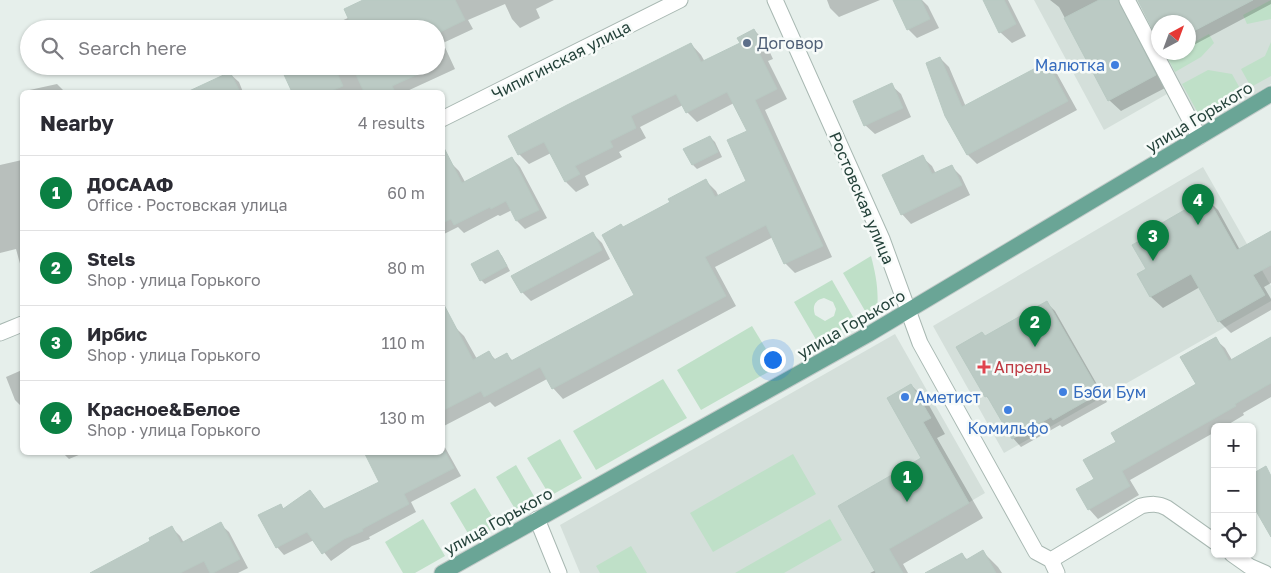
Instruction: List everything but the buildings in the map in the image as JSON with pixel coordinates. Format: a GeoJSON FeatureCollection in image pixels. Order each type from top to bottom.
{"type":"FeatureCollection","features":[{"type":"Feature","properties":{"kind":"main road","name":"улица Горького"},"geometry":{"type":"LineString","coordinates":[[442,573],[908,312],[1271,94]]}},
{"type":"Feature","properties":{"kind":"street","name":"Чипигинская улица"},"geometry":{"type":"LineString","coordinates":[[445,118],[680,0]]}},
{"type":"Feature","properties":{"kind":"street","name":"Ростовская улица"},"geometry":{"type":"LineString","coordinates":[[775,0],[882,239],[920,343],[1036,552],[1054,567]]}},
{"type":"Feature","properties":{"kind":"street"},"geometry":{"type":"LineString","coordinates":[[1126,0],[1200,137]]}},
{"type":"Feature","properties":{"kind":"street"},"geometry":{"type":"LineString","coordinates":[[0,333],[20,325]]}},
{"type":"Feature","properties":{"kind":"street"},"geometry":{"type":"LineString","coordinates":[[1054,567],[1141,506],[1150,504],[1159,504],[1167,508],[1211,539]]}},
{"type":"Feature","properties":{"kind":"street"},"geometry":{"type":"LineString","coordinates":[[537,519],[558,573]]}},
{"type":"Feature","properties":{"kind":"street"},"geometry":{"type":"LineString","coordinates":[[1238,558],[1249,566],[1265,573]]}},
{"type":"Feature","properties":{"kind":"shaded area"},"geometry":{"type":"Polygon","coordinates":[[[1034,0],[1271,0],[1271,84],[1189,133],[1167,94],[1104,130],[1034,0]]]}},
{"type":"Feature","properties":{"kind":"shaded area"},"geometry":{"type":"Polygon","coordinates":[[[1203,167],[1271,286],[1271,301],[1004,453],[933,326],[1203,167]]]}},
{"type":"Feature","properties":{"kind":"shaded area"},"geometry":{"type":"Polygon","coordinates":[[[895,334],[985,493],[889,549],[893,573],[580,573],[560,525],[895,334]]]}},
{"type":"Feature","properties":{"kind":"green space"},"geometry":{"type":"Polygon","coordinates":[[[1271,0],[1271,19],[1247,24],[1243,15],[1271,0]]]}},
{"type":"Feature","properties":{"kind":"green space"},"geometry":{"type":"Polygon","coordinates":[[[1209,34],[1214,43],[1196,60],[1196,41],[1209,34]]]}},
{"type":"Feature","properties":{"kind":"green space"},"geometry":{"type":"Polygon","coordinates":[[[1271,42],[1271,76],[1251,87],[1241,69],[1265,56],[1271,42]]]}},
{"type":"Feature","properties":{"kind":"green space"},"geometry":{"type":"Polygon","coordinates":[[[1169,60],[1196,60],[1175,72],[1169,60]]]}},
{"type":"Feature","properties":{"kind":"green space"},"geometry":{"type":"Polygon","coordinates":[[[1208,70],[1232,74],[1242,92],[1199,115],[1182,84],[1208,70]]]}},
{"type":"Feature","properties":{"kind":"green space"},"geometry":{"type":"Polygon","coordinates":[[[871,256],[877,283],[878,303],[877,310],[868,316],[843,273],[871,256]]]}},
{"type":"Feature","properties":{"kind":"green space"},"geometry":{"type":"Polygon","coordinates":[[[832,280],[856,322],[818,343],[794,302],[832,280]],[[824,298],[818,300],[814,306],[815,315],[825,321],[834,316],[836,309],[833,302],[824,298]]]}},
{"type":"Feature","properties":{"kind":"green space"},"geometry":{"type":"Polygon","coordinates":[[[752,326],[777,367],[701,410],[677,370],[752,326]]]}},
{"type":"Feature","properties":{"kind":"green space"},"geometry":{"type":"Polygon","coordinates":[[[663,379],[687,418],[596,470],[573,431],[663,379]]]}},
{"type":"Feature","properties":{"kind":"green space"},"geometry":{"type":"Polygon","coordinates":[[[560,439],[582,478],[550,496],[527,458],[560,439]]]}},
{"type":"Feature","properties":{"kind":"green space"},"geometry":{"type":"Polygon","coordinates":[[[793,454],[816,494],[713,552],[690,513],[793,454]]]}},
{"type":"Feature","properties":{"kind":"green space"},"geometry":{"type":"Polygon","coordinates":[[[516,465],[538,503],[518,514],[496,477],[516,465]]]}},
{"type":"Feature","properties":{"kind":"green space"},"geometry":{"type":"Polygon","coordinates":[[[475,488],[498,526],[472,540],[450,503],[475,488]]]}},
{"type":"Feature","properties":{"kind":"green space"},"geometry":{"type":"Polygon","coordinates":[[[423,519],[445,556],[415,573],[403,573],[385,542],[423,519]]]}},
{"type":"Feature","properties":{"kind":"green space"},"geometry":{"type":"Polygon","coordinates":[[[830,519],[842,540],[784,573],[735,573],[830,519]]]}},
{"type":"Feature","properties":{"kind":"green space"},"geometry":{"type":"Polygon","coordinates":[[[631,546],[647,573],[600,573],[596,566],[631,546]]]}},
{"type":"Feature","properties":{"kind":"place","name":"Договор"},"geometry":{"type":"Point","coordinates":[747,43]}},
{"type":"Feature","properties":{"kind":"place","name":"Малютка"},"geometry":{"type":"Point","coordinates":[1115,65]}},
{"type":"Feature","properties":{"kind":"place","name":"Красное&Белое"},"geometry":{"type":"Point","coordinates":[1198,225]}},
{"type":"Feature","properties":{"kind":"place","name":"Ирбис"},"geometry":{"type":"Point","coordinates":[1153,261]}},
{"type":"Feature","properties":{"kind":"place","name":"Stels"},"geometry":{"type":"Point","coordinates":[1035,347]}},
{"type":"Feature","properties":{"kind":"place","name":"Апрель"},"geometry":{"type":"Point","coordinates":[984,367]}},
{"type":"Feature","properties":{"kind":"place","name":"Бэби Бум"},"geometry":{"type":"Point","coordinates":[1063,392]}},
{"type":"Feature","properties":{"kind":"place","name":"Аметист"},"geometry":{"type":"Point","coordinates":[905,397]}},
{"type":"Feature","properties":{"kind":"place","name":"Комильфо"},"geometry":{"type":"Point","coordinates":[1008,410]}},
{"type":"Feature","properties":{"kind":"place","name":"ДОСААФ"},"geometry":{"type":"Point","coordinates":[907,502]}}]}
